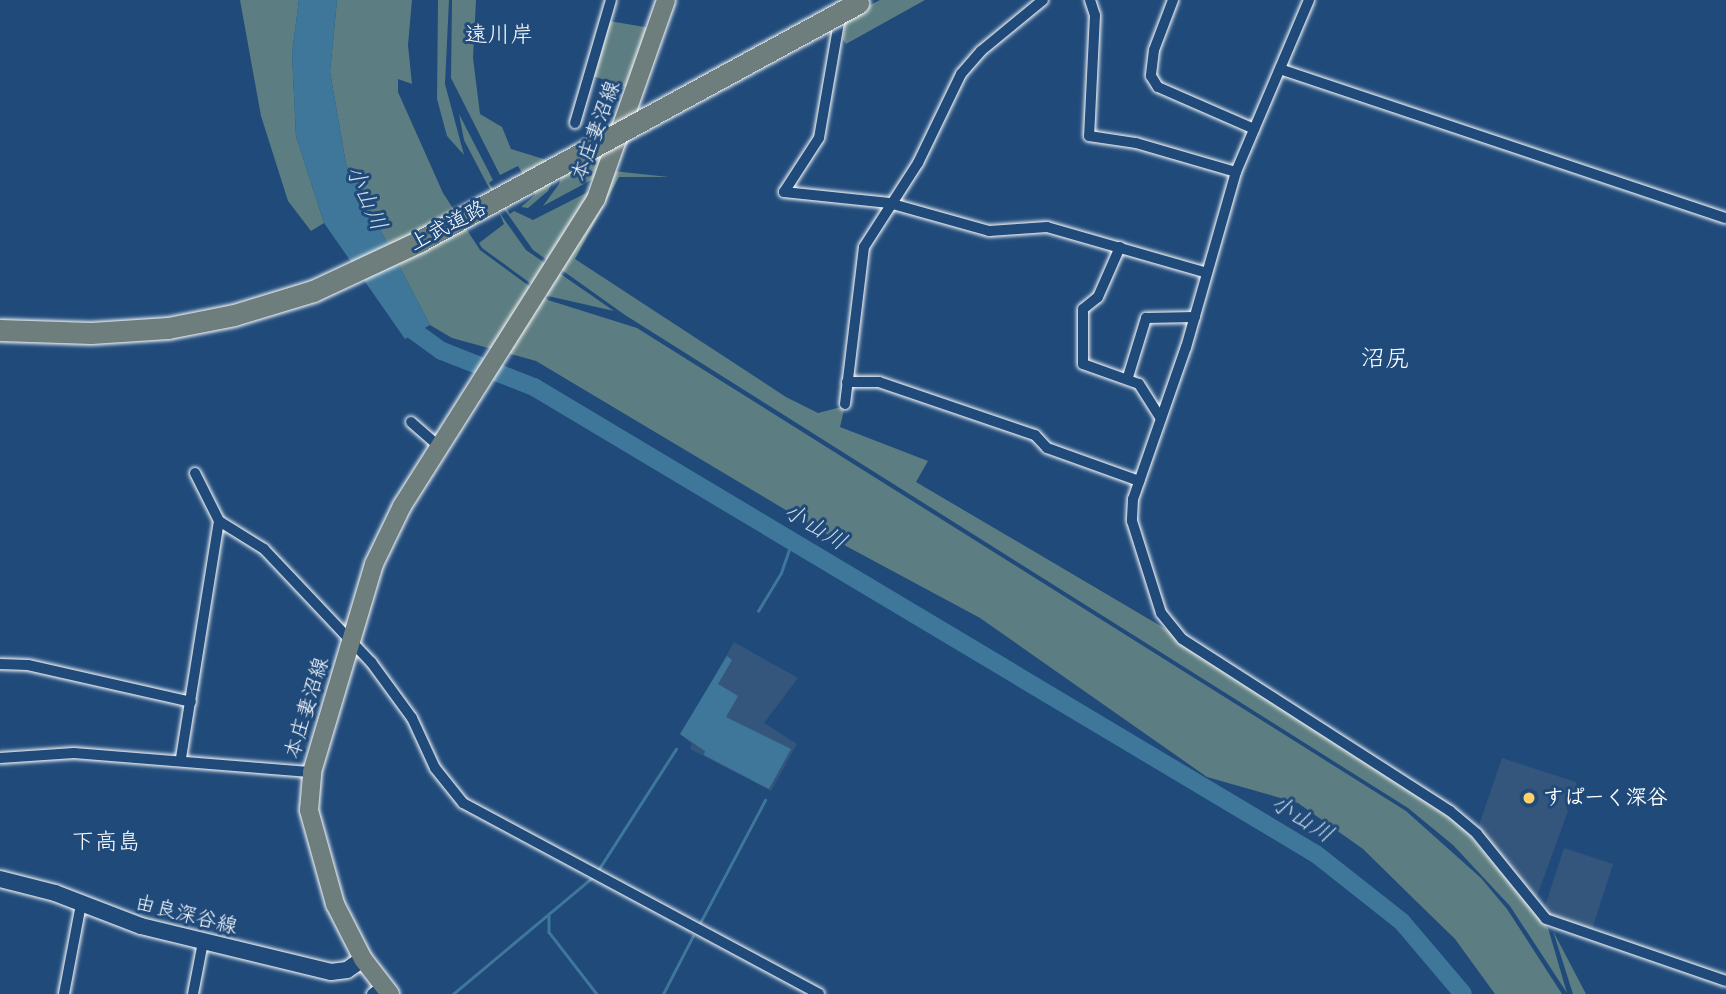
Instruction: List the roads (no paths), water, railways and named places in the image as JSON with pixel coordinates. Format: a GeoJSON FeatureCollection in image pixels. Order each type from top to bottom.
{"type":"FeatureCollection","features":[{"type":"Feature","properties":{"kind":"highway","name":"上武道路"},"geometry":{"type":"LineString","coordinates":[[0,330],[91,333],[168,328],[234,315],[313,290],[418,242],[851,1]]}},
{"type":"Feature","properties":{"kind":"main road","name":"本庄妻沼線"},"geometry":{"type":"LineString","coordinates":[[381,991],[343,924],[328,883],[309,810],[312,772],[374,564],[402,506],[553,271],[603,182],[666,0]]}},
{"type":"Feature","properties":{"kind":"main road","name":"由良深谷線"},"geometry":{"type":"LineString","coordinates":[[0,879],[81,904],[120,920],[331,972],[347,970],[363,959]]}},
{"type":"Feature","properties":{"kind":"street"},"geometry":{"type":"LineString","coordinates":[[575,123],[611,0]]}},
{"type":"Feature","properties":{"kind":"street"},"geometry":{"type":"LineString","coordinates":[[845,404],[864,247],[889,203],[918,163],[961,74],[981,51],[1043,0]]}},
{"type":"Feature","properties":{"kind":"street"},"geometry":{"type":"LineString","coordinates":[[1090,0],[1095,15],[1089,136],[1136,143],[1236,172]]}},
{"type":"Feature","properties":{"kind":"street"},"geometry":{"type":"LineString","coordinates":[[1173,0],[1154,50],[1151,76],[1158,87],[1254,129]]}},
{"type":"Feature","properties":{"kind":"street"},"geometry":{"type":"LineString","coordinates":[[1309,0],[1236,172],[1195,317],[1131,506],[1132,521],[1156,602],[1172,630],[1450,811],[1477,834],[1546,919],[1726,981]]}},
{"type":"Feature","properties":{"kind":"street"},"geometry":{"type":"LineString","coordinates":[[851,1],[819,138],[784,192],[889,203],[989,231],[1032,225],[1207,273]]}},
{"type":"Feature","properties":{"kind":"street"},"geometry":{"type":"LineString","coordinates":[[1280,69],[1726,219]]}},
{"type":"Feature","properties":{"kind":"street"},"geometry":{"type":"LineString","coordinates":[[1120,247],[1098,297],[1083,309],[1083,364],[1128,377],[1139,384],[1161,419]]}},
{"type":"Feature","properties":{"kind":"street"},"geometry":{"type":"LineString","coordinates":[[1128,377],[1146,318],[1195,317]]}},
{"type":"Feature","properties":{"kind":"street"},"geometry":{"type":"LineString","coordinates":[[847,382],[879,382],[1035,435],[1046,448],[1139,481]]}},
{"type":"Feature","properties":{"kind":"street"},"geometry":{"type":"LineString","coordinates":[[411,422],[442,443]]}},
{"type":"Feature","properties":{"kind":"street"},"geometry":{"type":"LineString","coordinates":[[195,473],[219,521],[264,549],[351,640],[412,718],[435,768],[458,799],[819,994]]}},
{"type":"Feature","properties":{"kind":"street"},"geometry":{"type":"LineString","coordinates":[[181,758],[219,521]]}},
{"type":"Feature","properties":{"kind":"street"},"geometry":{"type":"LineString","coordinates":[[0,664],[28,665],[191,702]]}},
{"type":"Feature","properties":{"kind":"street"},"geometry":{"type":"LineString","coordinates":[[0,758],[74,753],[181,758],[312,772]]}},
{"type":"Feature","properties":{"kind":"street"},"geometry":{"type":"LineString","coordinates":[[64,994],[81,904]]}},
{"type":"Feature","properties":{"kind":"street"},"geometry":{"type":"LineString","coordinates":[[193,994],[203,942]]}},
{"type":"Feature","properties":{"kind":"waterway","name":"小山川"},"geometry":{"type":"LineString","coordinates":[[401,313],[414,331],[442,351],[534,387],[1316,854],[1402,922],[1463,994]]}},
{"type":"Feature","properties":{"kind":"waterway"},"geometry":{"type":"LineString","coordinates":[[758,611],[781,573],[793,539]]}},
{"type":"Feature","properties":{"kind":"waterway"},"geometry":{"type":"LineString","coordinates":[[597,872],[676,749]]}},
{"type":"Feature","properties":{"kind":"waterway"},"geometry":{"type":"LineString","coordinates":[[700,923],[765,800]]}},
{"type":"Feature","properties":{"kind":"waterway"},"geometry":{"type":"LineString","coordinates":[[453,994],[593,877]]}},
{"type":"Feature","properties":{"kind":"waterway"},"geometry":{"type":"LineString","coordinates":[[549,916],[549,932],[597,994]]}},
{"type":"Feature","properties":{"kind":"waterway"},"geometry":{"type":"LineString","coordinates":[[663,994],[693,936]]}},
{"type":"Feature","properties":{"kind":"place","name":"すぱーく深谷"},"geometry":{"type":"Point","coordinates":[1529,798]}},
{"type":"Feature","properties":{"kind":"district","name":"遠川岸"},"geometry":{"type":"Point","coordinates":[499,35]}},
{"type":"Feature","properties":{"kind":"district","name":"沼尻"},"geometry":{"type":"Point","coordinates":[1385,359]}},
{"type":"Feature","properties":{"kind":"district","name":"下高島"},"geometry":{"type":"Point","coordinates":[106,842]}}]}
